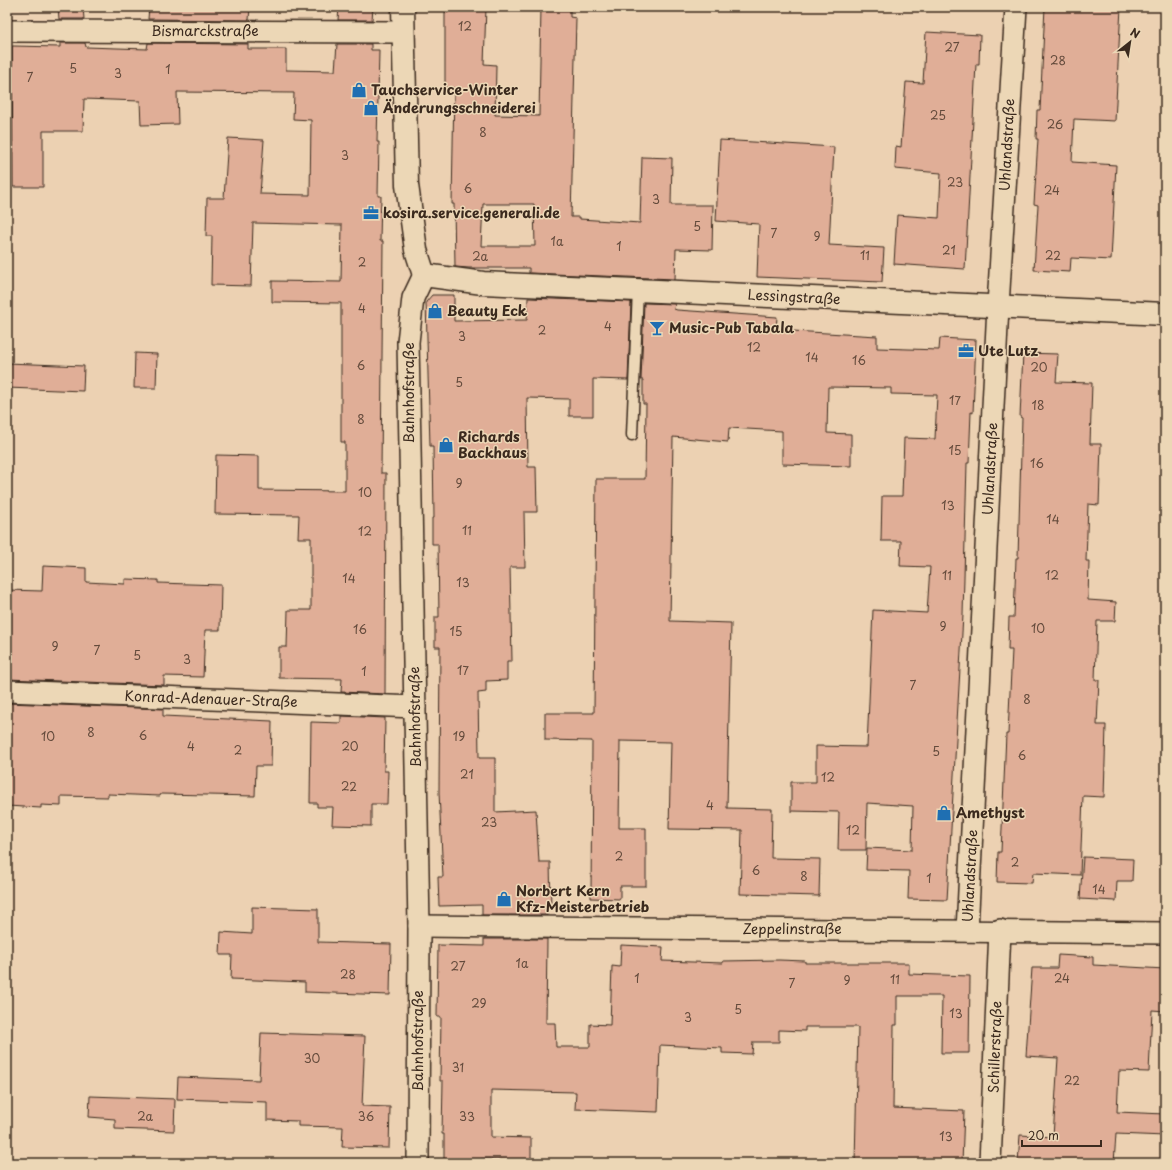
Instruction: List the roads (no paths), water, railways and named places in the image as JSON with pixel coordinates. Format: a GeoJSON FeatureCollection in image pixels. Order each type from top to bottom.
{"type":"FeatureCollection","features":[{"type":"Feature","properties":{"kind":"street"},"geometry":{"type":"LineString","coordinates":[[403,7],[407,185],[416,250],[424,275]]}},
{"type":"Feature","properties":{"kind":"street","name":"Uhlandstraße"},"geometry":{"type":"LineString","coordinates":[[967,930],[998,306],[1016,7]]}},
{"type":"Feature","properties":{"kind":"street","name":"Bismarckstraße"},"geometry":{"type":"LineString","coordinates":[[7,31],[404,32]]}},
{"type":"Feature","properties":{"kind":"street","name":"Lessingstraße"},"geometry":{"type":"LineString","coordinates":[[424,275],[482,283],[1165,314]]}},
{"type":"Feature","properties":{"kind":"street","name":"Bahnhofstraße"},"geometry":{"type":"LineString","coordinates":[[418,1163],[418,926],[408,342],[413,298],[424,275]]}},
{"type":"Feature","properties":{"kind":"street","name":"Konrad-Adenauer-Straße"},"geometry":{"type":"LineString","coordinates":[[7,691],[415,707]]}},
{"type":"Feature","properties":{"kind":"street","name":"Zeppelinstraße"},"geometry":{"type":"LineString","coordinates":[[418,926],[1000,930],[1165,933]]}},
{"type":"Feature","properties":{"kind":"street","name":"Schillerstraße"},"geometry":{"type":"LineString","coordinates":[[990,1163],[1000,930]]}},
{"type":"Feature","properties":{"kind":"lane"},"geometry":{"type":"LineString","coordinates":[[632,435],[638,289]]}},
{"type":"Feature","properties":{"kind":"place","name":"Tauchservice-Winter"},"geometry":{"type":"Point","coordinates":[359,90]}},
{"type":"Feature","properties":{"kind":"place","name":"Änderungsschneiderei"},"geometry":{"type":"Point","coordinates":[371,108]}},
{"type":"Feature","properties":{"kind":"place","name":"kosira.service.generali.de"},"geometry":{"type":"Point","coordinates":[371,213]}},
{"type":"Feature","properties":{"kind":"place","name":"Beauty Eck"},"geometry":{"type":"Point","coordinates":[435,311]}},
{"type":"Feature","properties":{"kind":"place","name":"Music-Pub Tabala"},"geometry":{"type":"Point","coordinates":[657,328]}},
{"type":"Feature","properties":{"kind":"place","name":"Ute Lutz"},"geometry":{"type":"Point","coordinates":[966,351]}},
{"type":"Feature","properties":{"kind":"place","name":"Richards Backhaus"},"geometry":{"type":"Point","coordinates":[446,445]}},
{"type":"Feature","properties":{"kind":"place","name":"Amethyst"},"geometry":{"type":"Point","coordinates":[944,813]}},
{"type":"Feature","properties":{"kind":"place","name":"Norbert Kern Kfz-Meisterbetrieb"},"geometry":{"type":"Point","coordinates":[504,899]}}]}
